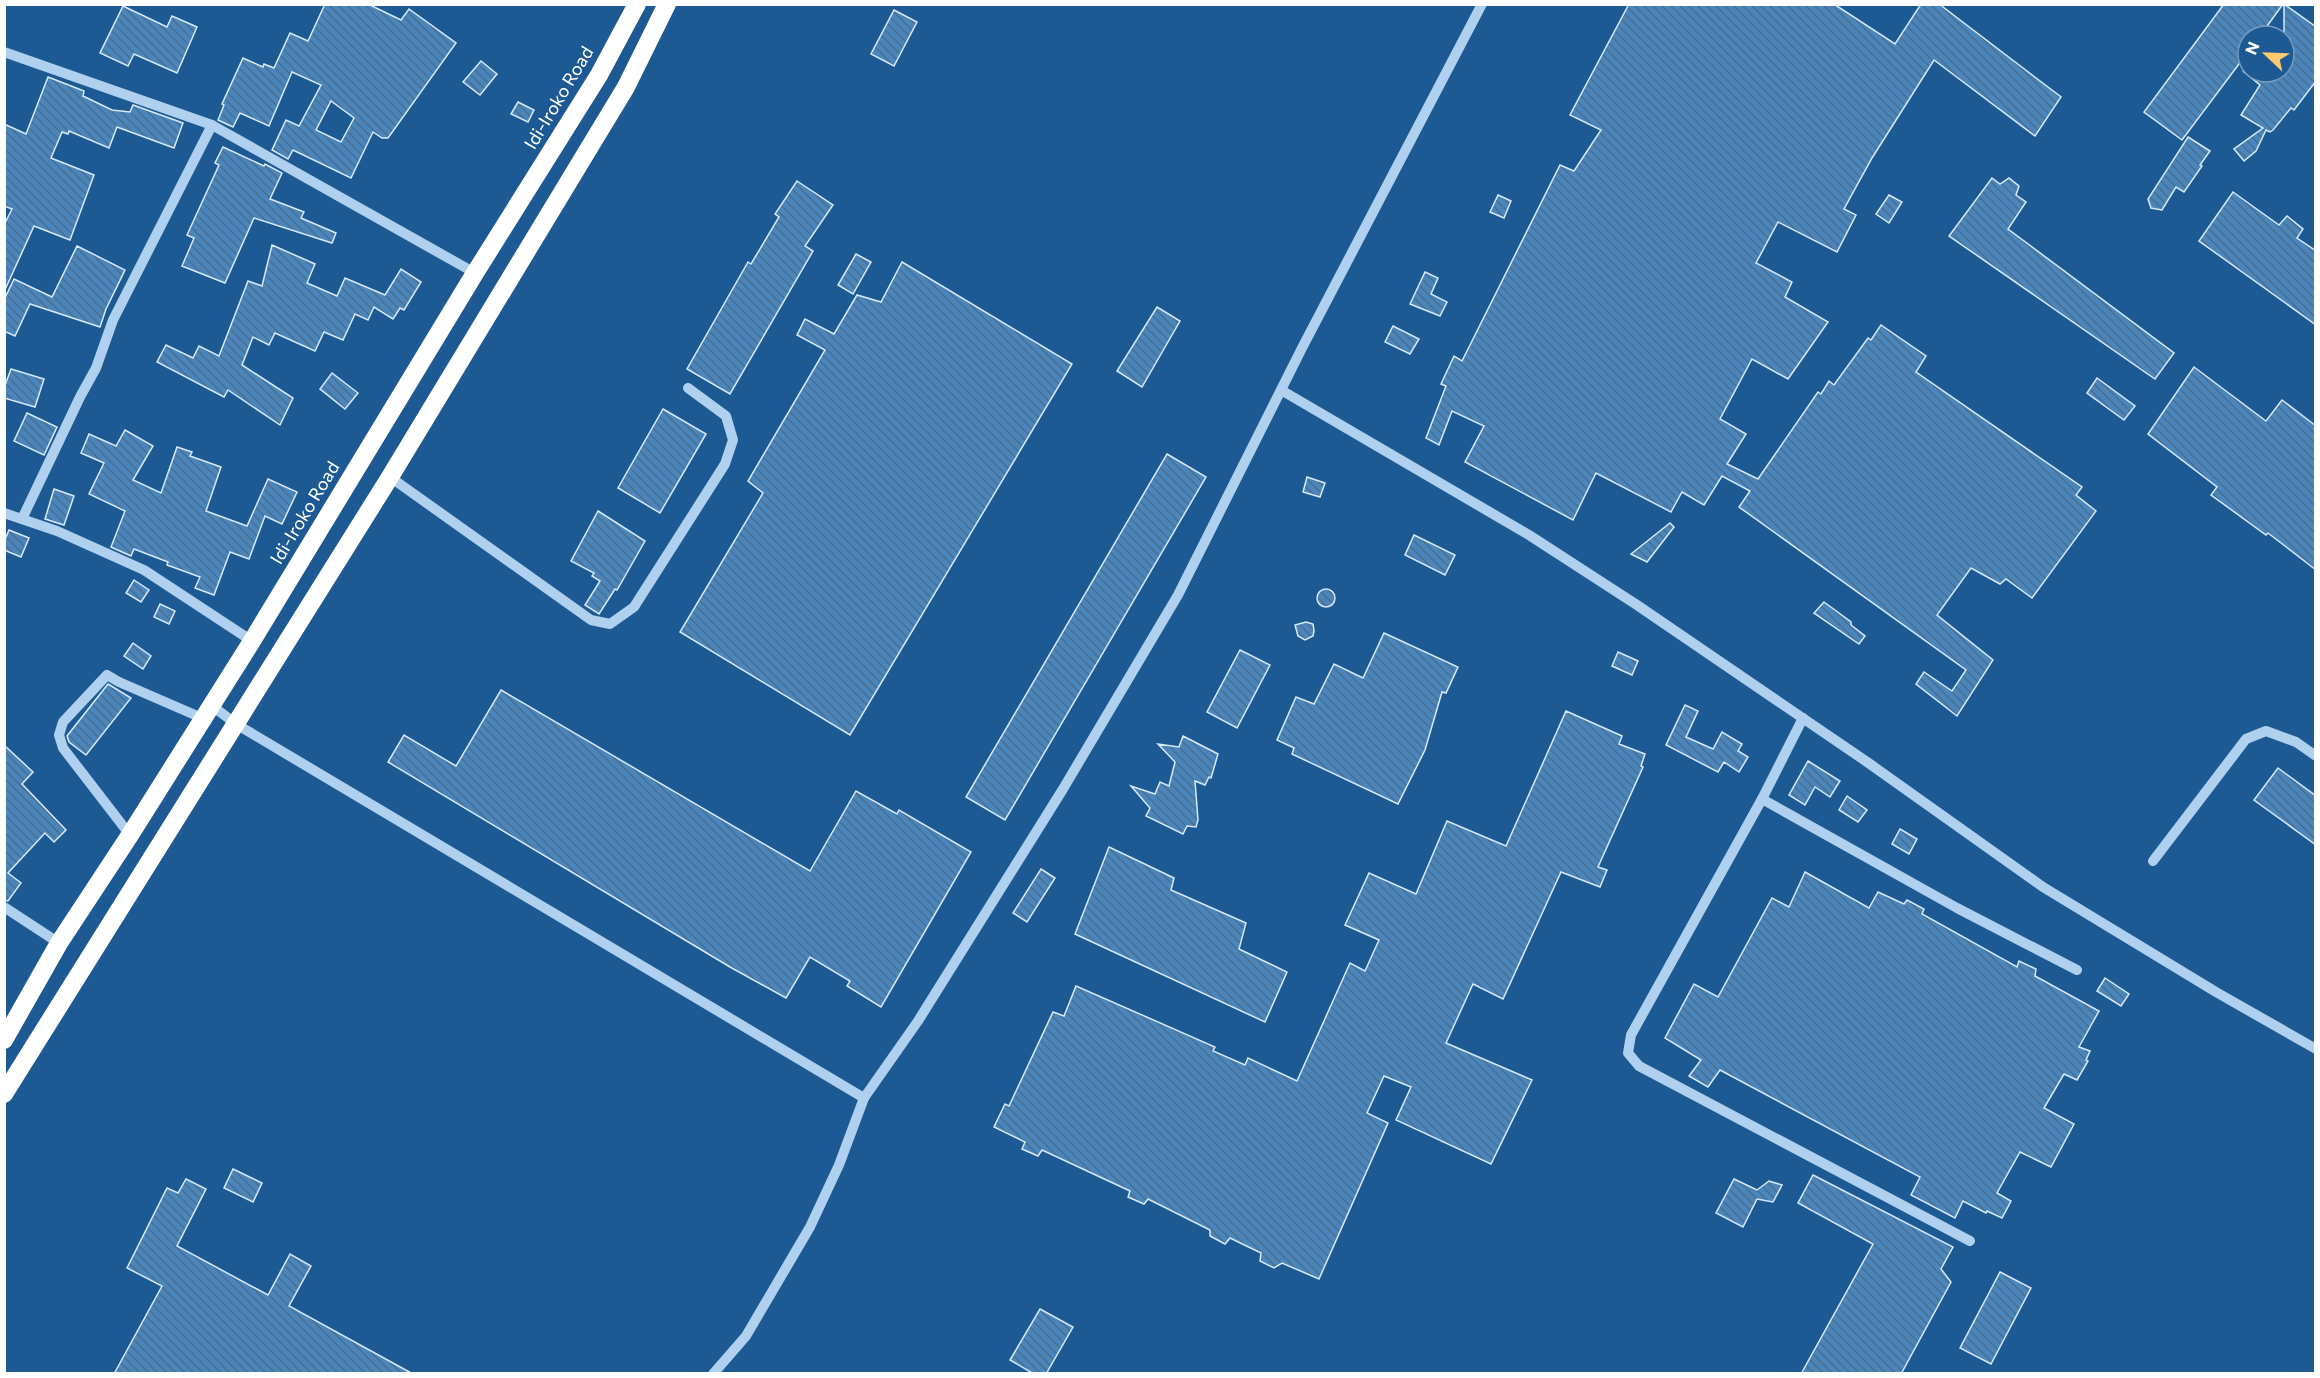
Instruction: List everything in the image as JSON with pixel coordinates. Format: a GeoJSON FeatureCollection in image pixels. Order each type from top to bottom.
{"type":"FeatureCollection","features":[{"type":"Feature","properties":{"kind":"highway","name":"Idi-Iroko Road"},"geometry":{"type":"LineString","coordinates":[[4,1040],[59,943],[130,836],[252,641],[475,273],[599,75],[637,4]]}},
{"type":"Feature","properties":{"kind":"highway"},"geometry":{"type":"LineString","coordinates":[[4,1094],[390,477],[626,87],[668,4]]}},
{"type":"Feature","properties":{"kind":"street"},"geometry":{"type":"LineString","coordinates":[[713,1374],[746,1336],[810,1227],[839,1165],[864,1098],[918,1021],[1135,671],[1178,595],[1281,390],[1482,4]]}},
{"type":"Feature","properties":{"kind":"street"},"geometry":{"type":"LineString","coordinates":[[4,52],[212,125],[475,273]]}},
{"type":"Feature","properties":{"kind":"street"},"geometry":{"type":"LineString","coordinates":[[22,519],[96,368],[113,320],[212,125]]}},
{"type":"Feature","properties":{"kind":"street"},"geometry":{"type":"LineString","coordinates":[[390,477],[591,620],[610,624],[634,607],[724,464],[733,440],[726,416],[688,388]]}},
{"type":"Feature","properties":{"kind":"street"},"geometry":{"type":"LineString","coordinates":[[1281,390],[1529,535],[1803,718],[2043,887],[2216,992],[2316,1049]]}},
{"type":"Feature","properties":{"kind":"street"},"geometry":{"type":"LineString","coordinates":[[4,513],[57,531],[144,570],[252,641]]}},
{"type":"Feature","properties":{"kind":"street"},"geometry":{"type":"LineString","coordinates":[[130,836],[63,748],[58,735],[63,722],[107,675],[119,682],[236,724],[864,1098]]}},
{"type":"Feature","properties":{"kind":"street"},"geometry":{"type":"LineString","coordinates":[[1803,718],[1762,799],[1631,1035],[1628,1053],[1639,1066],[1970,1241]]}},
{"type":"Feature","properties":{"kind":"street"},"geometry":{"type":"LineString","coordinates":[[2152,861],[2246,739],[2266,731],[2296,742],[2316,756]]}},
{"type":"Feature","properties":{"kind":"street"},"geometry":{"type":"LineString","coordinates":[[1762,799],[1958,908],[2077,970]]}},
{"type":"Feature","properties":{"kind":"street"},"geometry":{"type":"LineString","coordinates":[[4,907],[59,943]]}},
{"type":"Feature","properties":{"kind":"building"},"geometry":{"type":"Polygon","coordinates":[[[325,4],[368,4],[401,20],[409,9],[456,43],[388,138],[382,138],[373,132],[351,178],[293,150],[288,159],[272,150],[286,120],[299,126],[321,85],[292,72],[269,126],[240,113],[233,127],[218,120],[224,105],[222,104],[243,58],[263,67],[264,64],[274,68],[290,33],[308,41],[325,4]],[[331,101],[316,130],[341,142],[354,118],[331,101]]]}},
{"type":"Feature","properties":{"kind":"building"},"geometry":{"type":"Polygon","coordinates":[[[1629,4],[1834,4],[1895,44],[1921,4],[1939,4],[2061,97],[2035,136],[1934,60],[1872,158],[1844,209],[1856,215],[1837,252],[1778,222],[1756,263],[1792,282],[1785,297],[1828,322],[1788,379],[1752,359],[1720,419],[1746,434],[1727,464],[1758,479],[1818,392],[1821,394],[1829,381],[1834,385],[1868,338],[1871,340],[1881,325],[1926,356],[1916,372],[2082,487],[2076,495],[2096,511],[2032,598],[2006,579],[2000,584],[1971,568],[1937,615],[1993,660],[1957,716],[1916,684],[1924,672],[1952,691],[1966,670],[1739,507],[1750,491],[1722,476],[1704,505],[1682,492],[1671,512],[1596,473],[1573,520],[1465,462],[1484,426],[1452,411],[1439,445],[1426,438],[1446,386],[1441,384],[1454,356],[1462,361],[1560,165],[1574,171],[1601,130],[1570,115],[1629,4]]]}},
{"type":"Feature","properties":{"kind":"building"},"geometry":{"type":"Polygon","coordinates":[[[2224,4],[2283,4],[2269,24],[2236,24],[2236,68],[2182,140],[2144,112],[2224,4]]]}},
{"type":"Feature","properties":{"kind":"building"},"geometry":{"type":"Polygon","coordinates":[[[2284,4],[2316,27],[2316,81],[2294,110],[2291,108],[2273,130],[2270,132],[2266,130],[2256,151],[2244,161],[2234,149],[2263,128],[2241,115],[2259,84],[2296,84],[2296,24],[2284,24],[2284,4]]]}},
{"type":"Feature","properties":{"kind":"building"},"geometry":{"type":"Polygon","coordinates":[[[123,6],[167,27],[172,16],[197,27],[177,73],[134,54],[128,66],[100,53],[123,6]]]}},
{"type":"Feature","properties":{"kind":"building"},"geometry":{"type":"Polygon","coordinates":[[[894,10],[917,22],[894,66],[871,54],[894,10]]]}},
{"type":"Feature","properties":{"kind":"building"},"geometry":{"type":"Polygon","coordinates":[[[481,61],[497,74],[480,95],[463,82],[481,61]]]}},
{"type":"Feature","properties":{"kind":"building"},"geometry":{"type":"Polygon","coordinates":[[[48,77],[84,91],[83,96],[112,110],[130,112],[133,105],[183,123],[174,148],[117,127],[109,148],[69,131],[68,134],[62,132],[51,158],[94,175],[70,240],[34,226],[4,292],[4,225],[12,209],[4,206],[4,124],[26,134],[48,77]]]}},
{"type":"Feature","properties":{"kind":"building"},"geometry":{"type":"Polygon","coordinates":[[[518,102],[534,110],[528,122],[511,114],[518,102]]]}},
{"type":"Feature","properties":{"kind":"building"},"geometry":{"type":"Polygon","coordinates":[[[2188,137],[2210,151],[2184,192],[2176,187],[2162,210],[2151,208],[2148,199],[2188,137]]]}},
{"type":"Feature","properties":{"kind":"building"},"geometry":{"type":"Polygon","coordinates":[[[223,147],[282,173],[270,199],[304,212],[301,218],[336,233],[332,243],[254,218],[225,283],[182,266],[194,238],[187,235],[219,165],[215,163],[223,147]]]}},
{"type":"Feature","properties":{"kind":"building"},"geometry":{"type":"Polygon","coordinates":[[[1992,178],[2000,184],[2009,178],[2019,186],[2016,195],[2026,202],[2008,229],[2174,353],[2155,379],[1949,236],[1992,178]]]}},
{"type":"Feature","properties":{"kind":"building"},"geometry":{"type":"Polygon","coordinates":[[[797,181],[833,205],[805,246],[813,251],[730,394],[687,369],[748,262],[751,264],[779,217],[775,214],[797,181]]]}},
{"type":"Feature","properties":{"kind":"building"},"geometry":{"type":"Polygon","coordinates":[[[2233,192],[2279,225],[2287,216],[2303,229],[2297,238],[2316,251],[2316,325],[2199,241],[2233,192]]]}},
{"type":"Feature","properties":{"kind":"building"},"geometry":{"type":"Polygon","coordinates":[[[1498,195],[1511,201],[1504,218],[1490,212],[1498,195]]]}},
{"type":"Feature","properties":{"kind":"building"},"geometry":{"type":"Polygon","coordinates":[[[1889,195],[1902,202],[1889,223],[1876,214],[1889,195]]]}},
{"type":"Feature","properties":{"kind":"building"},"geometry":{"type":"Polygon","coordinates":[[[272,245],[315,264],[307,283],[337,296],[345,278],[385,295],[401,269],[421,282],[404,310],[400,308],[393,319],[374,307],[368,320],[355,314],[343,340],[324,332],[315,351],[275,333],[269,345],[253,337],[242,365],[293,398],[280,425],[228,390],[224,397],[157,362],[166,345],[193,358],[199,346],[219,356],[248,281],[262,286],[272,245]]]}},
{"type":"Feature","properties":{"kind":"building"},"geometry":{"type":"Polygon","coordinates":[[[77,246],[125,270],[100,327],[30,304],[15,336],[4,331],[4,300],[14,279],[52,297],[77,246]]]}},
{"type":"Feature","properties":{"kind":"building"},"geometry":{"type":"Polygon","coordinates":[[[856,254],[871,262],[853,294],[838,285],[856,254]]]}},
{"type":"Feature","properties":{"kind":"building"},"geometry":{"type":"Polygon","coordinates":[[[902,262],[1072,364],[850,735],[680,632],[763,493],[748,481],[825,350],[797,335],[805,319],[834,334],[857,295],[881,302],[902,262]]]}},
{"type":"Feature","properties":{"kind":"building"},"geometry":{"type":"Polygon","coordinates":[[[1425,272],[1438,278],[1431,294],[1447,302],[1440,316],[1410,304],[1425,272]]]}},
{"type":"Feature","properties":{"kind":"building"},"geometry":{"type":"Polygon","coordinates":[[[1157,307],[1180,321],[1142,387],[1117,371],[1157,307]]]}},
{"type":"Feature","properties":{"kind":"building"},"geometry":{"type":"Polygon","coordinates":[[[1393,326],[1419,339],[1410,354],[1385,342],[1393,326]]]}},
{"type":"Feature","properties":{"kind":"building"},"geometry":{"type":"Polygon","coordinates":[[[2194,367],[2266,421],[2282,400],[2316,426],[2316,570],[2268,533],[2266,535],[2211,495],[2217,487],[2148,434],[2194,367]]]}},
{"type":"Feature","properties":{"kind":"building"},"geometry":{"type":"Polygon","coordinates":[[[11,369],[44,379],[35,407],[4,398],[4,388],[11,369]]]}},
{"type":"Feature","properties":{"kind":"building"},"geometry":{"type":"Polygon","coordinates":[[[332,373],[358,393],[345,409],[320,389],[332,373]]]}},
{"type":"Feature","properties":{"kind":"building"},"geometry":{"type":"Polygon","coordinates":[[[2097,378],[2135,406],[2124,420],[2087,393],[2097,378]]]}},
{"type":"Feature","properties":{"kind":"building"},"geometry":{"type":"Polygon","coordinates":[[[663,409],[706,434],[660,513],[618,488],[663,409]]]}},
{"type":"Feature","properties":{"kind":"building"},"geometry":{"type":"Polygon","coordinates":[[[27,413],[57,427],[44,455],[14,441],[27,413]]]}},
{"type":"Feature","properties":{"kind":"building"},"geometry":{"type":"Polygon","coordinates":[[[125,430],[153,446],[133,480],[161,493],[177,447],[192,452],[190,456],[221,467],[206,511],[247,526],[268,479],[297,492],[282,524],[265,516],[249,559],[230,552],[214,595],[195,588],[200,577],[167,565],[168,562],[134,549],[131,556],[111,547],[125,511],[89,494],[104,463],[81,453],[89,434],[116,446],[125,430]]]}},
{"type":"Feature","properties":{"kind":"building"},"geometry":{"type":"Polygon","coordinates":[[[1167,454],[1206,477],[1005,820],[966,797],[1167,454]]]}},
{"type":"Feature","properties":{"kind":"building"},"geometry":{"type":"Polygon","coordinates":[[[1307,477],[1325,483],[1320,497],[1303,492],[1307,477]]]}},
{"type":"Feature","properties":{"kind":"building"},"geometry":{"type":"Polygon","coordinates":[[[54,489],[74,496],[64,525],[45,519],[54,489]]]}},
{"type":"Feature","properties":{"kind":"building"},"geometry":{"type":"Polygon","coordinates":[[[598,511],[645,541],[617,590],[615,589],[599,614],[585,605],[600,581],[592,576],[594,573],[571,561],[598,511]]]}},
{"type":"Feature","properties":{"kind":"building"},"geometry":{"type":"Polygon","coordinates":[[[1670,523],[1674,527],[1647,562],[1631,554],[1670,523]]]}},
{"type":"Feature","properties":{"kind":"building"},"geometry":{"type":"Polygon","coordinates":[[[9,530],[29,538],[21,557],[4,550],[4,542],[9,530]]]}},
{"type":"Feature","properties":{"kind":"building"},"geometry":{"type":"Polygon","coordinates":[[[1414,535],[1455,555],[1445,575],[1405,555],[1414,535]]]}},
{"type":"Feature","properties":{"kind":"building"},"geometry":{"type":"Polygon","coordinates":[[[134,580],[149,590],[141,602],[126,593],[134,580]]]}},
{"type":"Feature","properties":{"kind":"building"},"geometry":{"type":"Polygon","coordinates":[[[1326,589],[1332,592],[1335,598],[1332,604],[1326,607],[1320,604],[1317,598],[1320,592],[1326,589]]]}},
{"type":"Feature","properties":{"kind":"building"},"geometry":{"type":"Polygon","coordinates":[[[1824,602],[1851,622],[1851,625],[1865,636],[1859,644],[1814,613],[1824,602]]]}},
{"type":"Feature","properties":{"kind":"building"},"geometry":{"type":"Polygon","coordinates":[[[160,604],[175,611],[169,624],[154,617],[160,604]]]}},
{"type":"Feature","properties":{"kind":"building"},"geometry":{"type":"Polygon","coordinates":[[[1306,622],[1313,624],[1314,631],[1313,636],[1305,640],[1298,636],[1295,625],[1306,622]]]}},
{"type":"Feature","properties":{"kind":"building"},"geometry":{"type":"Polygon","coordinates":[[[1384,633],[1458,667],[1446,693],[1442,692],[1425,750],[1398,804],[1292,754],[1294,748],[1277,740],[1296,697],[1314,704],[1334,664],[1363,678],[1384,633]]]}},
{"type":"Feature","properties":{"kind":"building"},"geometry":{"type":"Polygon","coordinates":[[[133,643],[151,656],[143,669],[124,656],[133,643]]]}},
{"type":"Feature","properties":{"kind":"building"},"geometry":{"type":"Polygon","coordinates":[[[1240,650],[1270,665],[1237,728],[1207,712],[1240,650]]]}},
{"type":"Feature","properties":{"kind":"building"},"geometry":{"type":"Polygon","coordinates":[[[1618,652],[1638,661],[1632,675],[1612,666],[1618,652]]]}},
{"type":"Feature","properties":{"kind":"building"},"geometry":{"type":"Polygon","coordinates":[[[108,684],[131,698],[86,755],[69,742],[67,736],[108,684]]]}},
{"type":"Feature","properties":{"kind":"building"},"geometry":{"type":"Polygon","coordinates":[[[501,690],[810,871],[856,791],[897,814],[899,810],[971,852],[881,1007],[847,986],[850,981],[810,957],[786,998],[730,967],[388,762],[404,735],[456,766],[501,690]]]}},
{"type":"Feature","properties":{"kind":"building"},"geometry":{"type":"Polygon","coordinates":[[[1685,705],[1698,711],[1686,737],[1713,749],[1722,732],[1742,744],[1738,751],[1748,757],[1739,772],[1724,762],[1718,772],[1666,745],[1685,705]]]}},
{"type":"Feature","properties":{"kind":"building"},"geometry":{"type":"Polygon","coordinates":[[[1566,711],[1622,736],[1619,744],[1645,754],[1641,766],[1643,767],[1598,867],[1607,870],[1600,887],[1561,872],[1503,999],[1473,984],[1446,1043],[1532,1080],[1491,1164],[1396,1120],[1411,1087],[1384,1076],[1367,1113],[1388,1123],[1319,1279],[1282,1263],[1274,1268],[1260,1261],[1261,1253],[1230,1238],[1225,1244],[1210,1236],[1210,1230],[1148,1199],[1144,1204],[1128,1197],[1130,1191],[1042,1150],[1038,1156],[1022,1149],[1025,1142],[994,1127],[1005,1104],[1009,1106],[1053,1012],[1064,1016],[1076,986],[1215,1047],[1213,1051],[1245,1065],[1248,1058],[1297,1081],[1350,963],[1365,971],[1379,940],[1345,925],[1369,873],[1416,894],[1447,821],[1506,846],[1566,711]]]}},
{"type":"Feature","properties":{"kind":"building"},"geometry":{"type":"Polygon","coordinates":[[[1183,736],[1218,754],[1211,778],[1209,777],[1205,785],[1195,781],[1198,820],[1196,827],[1187,826],[1183,834],[1146,816],[1150,808],[1131,786],[1155,794],[1160,782],[1169,786],[1175,762],[1158,744],[1179,747],[1183,736]]]}},
{"type":"Feature","properties":{"kind":"building"},"geometry":{"type":"Polygon","coordinates":[[[4,745],[33,772],[22,784],[66,830],[54,842],[45,833],[8,873],[21,883],[8,901],[4,900],[4,745]]]}},
{"type":"Feature","properties":{"kind":"building"},"geometry":{"type":"Polygon","coordinates":[[[1808,761],[1840,781],[1830,797],[1815,787],[1805,805],[1789,795],[1808,761]]]}},
{"type":"Feature","properties":{"kind":"building"},"geometry":{"type":"Polygon","coordinates":[[[2278,768],[2316,796],[2316,845],[2254,800],[2278,768]]]}},
{"type":"Feature","properties":{"kind":"building"},"geometry":{"type":"Polygon","coordinates":[[[1847,796],[1867,810],[1858,822],[1839,810],[1847,796]]]}},
{"type":"Feature","properties":{"kind":"building"},"geometry":{"type":"Polygon","coordinates":[[[1900,829],[1917,839],[1909,854],[1892,844],[1900,829]]]}},
{"type":"Feature","properties":{"kind":"building"},"geometry":{"type":"Polygon","coordinates":[[[1109,847],[1174,878],[1171,890],[1246,923],[1239,949],[1287,972],[1265,1022],[1075,934],[1109,847]]]}},
{"type":"Feature","properties":{"kind":"building"},"geometry":{"type":"Polygon","coordinates":[[[1041,869],[1055,878],[1027,922],[1013,913],[1041,869]]]}},
{"type":"Feature","properties":{"kind":"building"},"geometry":{"type":"Polygon","coordinates":[[[1805,872],[1869,908],[1878,892],[1904,904],[1907,900],[1924,909],[1922,914],[2017,967],[2019,961],[2036,969],[2035,976],[2099,1011],[2079,1047],[2090,1051],[2086,1060],[2088,1061],[2077,1080],[2064,1074],[2044,1108],[2074,1124],[2051,1167],[2020,1152],[1997,1193],[2011,1201],[2002,1218],[1987,1211],[1986,1213],[1963,1201],[1955,1218],[1911,1195],[1920,1177],[1720,1070],[1708,1087],[1689,1076],[1701,1060],[1665,1038],[1694,984],[1718,997],[1772,898],[1789,907],[1805,872]]]}},
{"type":"Feature","properties":{"kind":"building"},"geometry":{"type":"Polygon","coordinates":[[[2105,978],[2129,994],[2121,1006],[2097,991],[2105,978]]]}},
{"type":"Feature","properties":{"kind":"building"},"geometry":{"type":"Polygon","coordinates":[[[233,1169],[262,1183],[253,1202],[224,1188],[233,1169]]]}},
{"type":"Feature","properties":{"kind":"building"},"geometry":{"type":"Polygon","coordinates":[[[1813,1175],[1953,1247],[1941,1269],[1951,1282],[1901,1374],[1801,1374],[1873,1244],[1798,1203],[1813,1175]]]}},
{"type":"Feature","properties":{"kind":"building"},"geometry":{"type":"Polygon","coordinates":[[[186,1179],[206,1189],[177,1246],[268,1295],[290,1254],[311,1266],[289,1306],[413,1374],[114,1374],[162,1286],[127,1268],[167,1188],[178,1193],[186,1179]]]}},
{"type":"Feature","properties":{"kind":"building"},"geometry":{"type":"Polygon","coordinates":[[[1734,1179],[1757,1190],[1769,1181],[1782,1185],[1773,1202],[1757,1199],[1743,1227],[1716,1213],[1734,1179]]]}},
{"type":"Feature","properties":{"kind":"building"},"geometry":{"type":"Polygon","coordinates":[[[2000,1272],[2031,1288],[1991,1364],[1960,1348],[2000,1272]]]}},
{"type":"Feature","properties":{"kind":"building"},"geometry":{"type":"Polygon","coordinates":[[[1040,1309],[1073,1327],[1046,1374],[1034,1374],[1010,1360],[1040,1309]]]}}]}
